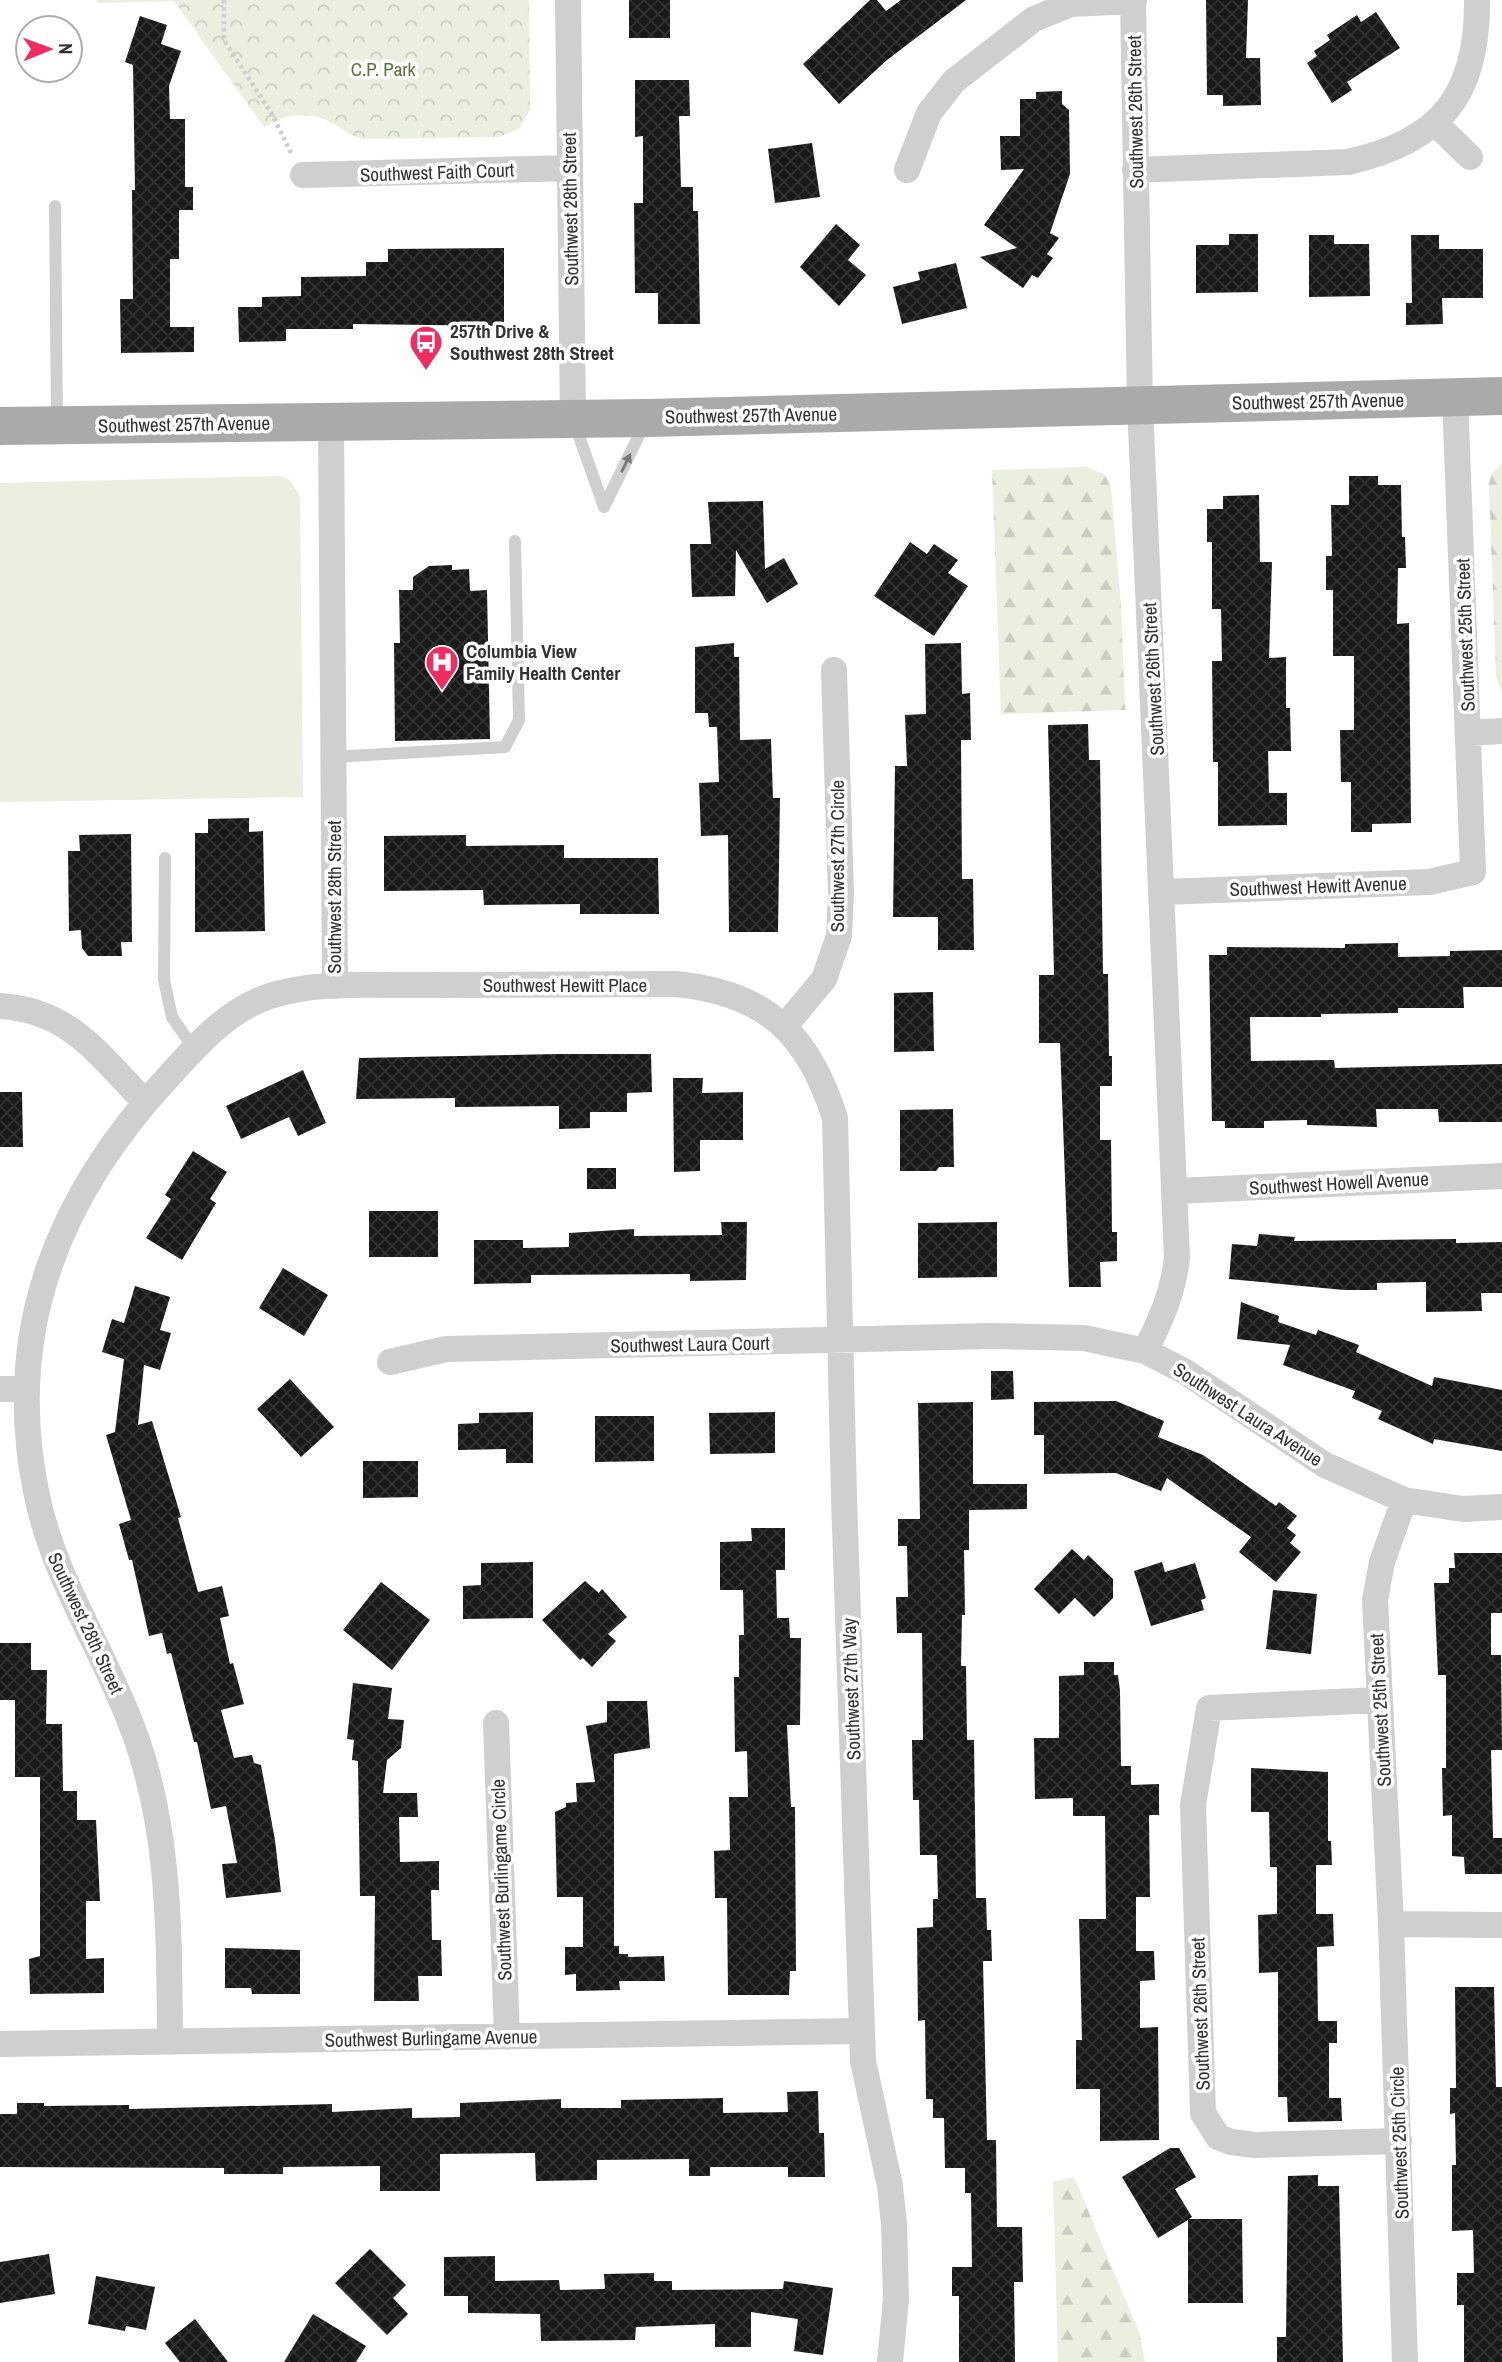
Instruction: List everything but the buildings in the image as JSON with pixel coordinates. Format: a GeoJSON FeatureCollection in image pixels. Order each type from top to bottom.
{"type":"FeatureCollection","features":[{"type":"Feature","properties":{"kind":"main road","name":"Southwest 257th Avenue"},"geometry":{"type":"LineString","coordinates":[[0,426],[648,418],[1502,396]]}},
{"type":"Feature","properties":{"kind":"street","name":"Southwest 28th Street"},"geometry":{"type":"LineString","coordinates":[[568,0],[573,419]]}},
{"type":"Feature","properties":{"kind":"street"},"geometry":{"type":"LineString","coordinates":[[907,170],[929,113],[954,81],[1034,19],[1071,4],[1133,0]]}},
{"type":"Feature","properties":{"kind":"street","name":"Southwest 26th Street"},"geometry":{"type":"LineString","coordinates":[[1133,0],[1140,405],[1177,1258],[1174,1284],[1165,1311],[1145,1350]]}},
{"type":"Feature","properties":{"kind":"street"},"geometry":{"type":"LineString","coordinates":[[1135,170],[1348,162],[1379,155],[1408,142],[1435,122],[1455,99],[1469,71],[1477,40],[1477,0]]}},
{"type":"Feature","properties":{"kind":"street"},"geometry":{"type":"LineString","coordinates":[[1435,122],[1470,157]]}},
{"type":"Feature","properties":{"kind":"street","name":"Southwest Faith Court"},"geometry":{"type":"LineString","coordinates":[[303,176],[570,168]]}},
{"type":"Feature","properties":{"kind":"street","name":"Southwest 25th Street"},"geometry":{"type":"LineString","coordinates":[[1455,397],[1473,872]]}},
{"type":"Feature","properties":{"kind":"street","name":"Southwest 28th Street"},"geometry":{"type":"LineString","coordinates":[[170,2042],[166,1879],[149,1780],[133,1727],[108,1667],[62,1578],[46,1534],[29,1447],[13,1389],[58,1239],[77,1197],[145,1102],[212,1029],[238,1011],[258,1001],[296,990],[335,986],[331,422]]}},
{"type":"Feature","properties":{"kind":"street","name":"Southwest 27th Circle"},"geometry":{"type":"LineString","coordinates":[[785,1026],[824,979],[839,936],[841,893],[834,670]]}},
{"type":"Feature","properties":{"kind":"street"},"geometry":{"type":"LineString","coordinates":[[1469,733],[1502,731]]}},
{"type":"Feature","properties":{"kind":"street","name":"Southwest Hewitt Avenue"},"geometry":{"type":"LineString","coordinates":[[1163,892],[1429,882],[1473,872]]}},
{"type":"Feature","properties":{"kind":"street","name":"Southwest Hewitt Place"},"geometry":{"type":"LineString","coordinates":[[335,986],[676,984],[711,988],[754,1003],[785,1026]]}},
{"type":"Feature","properties":{"kind":"street"},"geometry":{"type":"LineString","coordinates":[[0,1006],[25,1007],[57,1018],[83,1039],[145,1102]]}},
{"type":"Feature","properties":{"kind":"street","name":"Southwest 27th Way"},"geometry":{"type":"LineString","coordinates":[[785,1026],[812,1063],[835,1118],[839,1341],[863,2060],[890,2186],[894,2224],[896,2299],[890,2362]]}},
{"type":"Feature","properties":{"kind":"street","name":"Southwest Howell Avenue"},"geometry":{"type":"LineString","coordinates":[[1176,1191],[1502,1175]]}},
{"type":"Feature","properties":{"kind":"street","name":"Southwest Laura Court"},"geometry":{"type":"LineString","coordinates":[[390,1362],[446,1349],[991,1335]]}},
{"type":"Feature","properties":{"kind":"street","name":"Southwest Laura Avenue"},"geometry":{"type":"LineString","coordinates":[[991,1335],[1084,1338],[1145,1350],[1184,1371],[1325,1465],[1404,1500],[1463,1509],[1502,1507]]}},
{"type":"Feature","properties":{"kind":"street","name":"Southwest 25th Street"},"geometry":{"type":"LineString","coordinates":[[1391,1924],[1375,1600],[1382,1562],[1404,1500]]}},
{"type":"Feature","properties":{"kind":"street","name":"Southwest 26th Street"},"geometry":{"type":"LineString","coordinates":[[1378,1700],[1209,1707],[1192,1805],[1203,2113],[1218,2137],[1231,2142],[1255,2144],[1399,2141]]}},
{"type":"Feature","properties":{"kind":"street","name":"Southwest Burlingame Circle"},"geometry":{"type":"LineString","coordinates":[[496,1723],[507,2037]]}},
{"type":"Feature","properties":{"kind":"street"},"geometry":{"type":"LineString","coordinates":[[1391,1924],[1502,1925]]}},
{"type":"Feature","properties":{"kind":"street","name":"Southwest 25th Circle"},"geometry":{"type":"LineString","coordinates":[[1391,1924],[1405,2362]]}},
{"type":"Feature","properties":{"kind":"street","name":"Southwest Burlingame Avenue"},"geometry":{"type":"LineString","coordinates":[[0,2044],[862,2031]]}},
{"type":"Feature","properties":{"kind":"lane"},"geometry":{"type":"LineString","coordinates":[[55,206],[57,426]]}},
{"type":"Feature","properties":{"kind":"lane"},"geometry":{"type":"LineString","coordinates":[[573,419],[604,507],[648,418]]}},
{"type":"Feature","properties":{"kind":"lane"},"geometry":{"type":"LineString","coordinates":[[333,757],[505,747],[519,720],[514,541]]}},
{"type":"Feature","properties":{"kind":"lane"},"geometry":{"type":"LineString","coordinates":[[165,858],[164,980],[172,1017],[194,1049]]}},
{"type":"Feature","properties":{"kind":"path"},"geometry":{"type":"LineString","coordinates":[[224,0],[223,40],[273,116],[303,176]]}},
{"type":"Feature","properties":{"kind":"green space","name":"C.P. Park"},"geometry":{"type":"Polygon","coordinates":[[[97,0],[529,0],[530,110],[519,129],[499,137],[364,139],[326,120],[308,115],[290,116],[264,127],[174,1],[97,3],[97,0]]]}},
{"type":"Feature","properties":{"kind":"green space"},"geometry":{"type":"Polygon","coordinates":[[[1502,463],[1502,692],[1496,677],[1489,483],[1492,473],[1502,463]]]}},
{"type":"Feature","properties":{"kind":"green space"},"geometry":{"type":"Polygon","coordinates":[[[1087,467],[1104,474],[1111,487],[1121,605],[1125,710],[1001,714],[992,470],[1087,467]]]}},
{"type":"Feature","properties":{"kind":"green space"},"geometry":{"type":"Polygon","coordinates":[[[280,476],[290,480],[300,497],[303,797],[0,802],[0,483],[280,476]]]}},
{"type":"Feature","properties":{"kind":"green space"},"geometry":{"type":"Polygon","coordinates":[[[1074,2177],[1139,2332],[1145,2362],[1058,2362],[1053,2182],[1074,2177]]]}},
{"type":"Feature","properties":{"kind":"place","name":"257th Drive & Southwest 28th Street"},"geometry":{"type":"Point","coordinates":[426,372]}},
{"type":"Feature","properties":{"kind":"place","name":"Columbia View Family Health Center"},"geometry":{"type":"Point","coordinates":[442,692]}}]}
